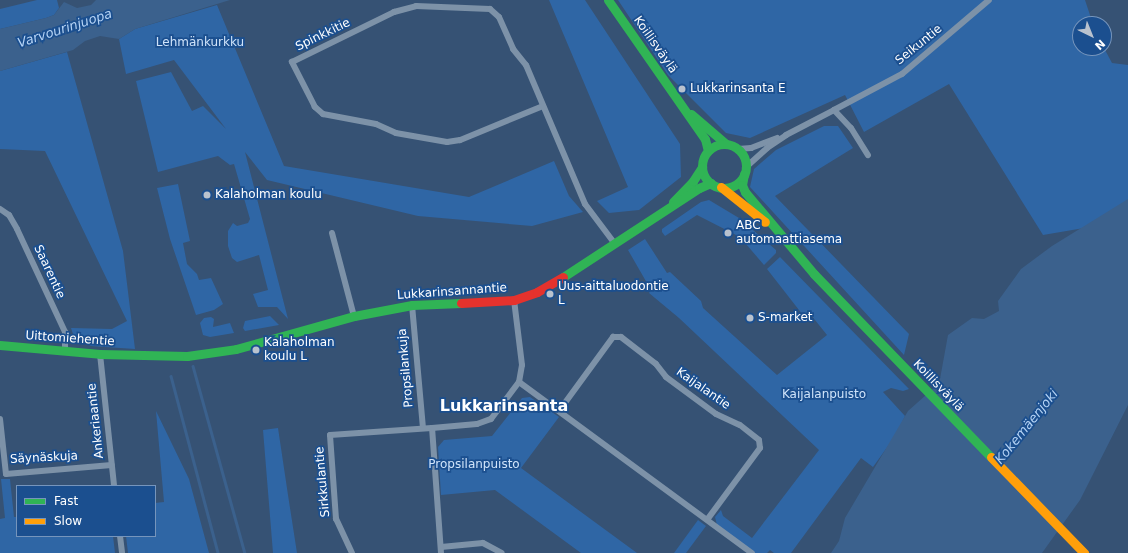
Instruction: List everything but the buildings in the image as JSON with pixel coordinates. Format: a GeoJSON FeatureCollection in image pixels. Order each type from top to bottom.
{"type":"FeatureCollection","features":[{"type":"Feature","properties":{"kind":"main road","name":"Koillisväylä"},"geometry":{"type":"LineString","coordinates":[[608,0],[705,139],[708,151]]}},
{"type":"Feature","properties":{"kind":"main road","name":"Koillisväylä"},"geometry":{"type":"LineString","coordinates":[[681,104],[726,144]]}},
{"type":"Feature","properties":{"kind":"main road"},"geometry":{"type":"LineString","coordinates":[[726,144],[738,149],[744,159],[745,171],[734,185],[721,187],[711,184],[705,176],[702,167],[708,151],[716,146],[726,144]]}},
{"type":"Feature","properties":{"kind":"main road","name":"Lukkarinsannantie"},"geometry":{"type":"LineString","coordinates":[[656,217],[693,181],[702,167]]}},
{"type":"Feature","properties":{"kind":"main road","name":"Koillisväylä"},"geometry":{"type":"LineString","coordinates":[[745,171],[742,185],[745,192],[778,233],[912,376],[1084,553]]}},
{"type":"Feature","properties":{"kind":"main road","name":"Lukkarinsannantie"},"geometry":{"type":"LineString","coordinates":[[137,355],[187,356],[236,349],[354,316],[412,305],[514,300],[536,292],[615,244],[699,188],[711,184]]}},
{"type":"Feature","properties":{"kind":"main road","name":"Koillisväylä"},"geometry":{"type":"LineString","coordinates":[[721,187],[778,233]]}},
{"type":"Feature","properties":{"kind":"main road","name":"Uittomiehentie"},"geometry":{"type":"LineString","coordinates":[[0,345],[100,354],[137,355]]}},
{"type":"Feature","properties":{"kind":"street","name":"Seikuntie"},"geometry":{"type":"LineString","coordinates":[[738,149],[751,148],[786,135],[902,74],[989,0]]}},
{"type":"Feature","properties":{"kind":"street","name":"Spinkkitie"},"geometry":{"type":"LineString","coordinates":[[543,106],[460,140],[447,142],[396,133],[376,124],[324,114],[315,107],[292,62],[394,12],[416,6],[490,9],[499,17],[513,49],[526,64],[585,204],[615,244]]}},
{"type":"Feature","properties":{"kind":"street"},"geometry":{"type":"LineString","coordinates":[[834,110],[851,128],[868,154]]}},
{"type":"Feature","properties":{"kind":"street","name":"Seikuntie"},"geometry":{"type":"LineString","coordinates":[[745,171],[753,159],[786,135]]}},
{"type":"Feature","properties":{"kind":"street","name":"Saarentie"},"geometry":{"type":"LineString","coordinates":[[0,209],[9,215],[17,229],[65,332],[65,351]]}},
{"type":"Feature","properties":{"kind":"street"},"geometry":{"type":"LineString","coordinates":[[332,233],[354,316]]}},
{"type":"Feature","properties":{"kind":"street"},"geometry":{"type":"LineString","coordinates":[[514,300],[522,365],[520,382],[752,553]]}},
{"type":"Feature","properties":{"kind":"street","name":"Propsilankuja"},"geometry":{"type":"LineString","coordinates":[[412,305],[423,428]]}},
{"type":"Feature","properties":{"kind":"street","name":"Kaijalantie"},"geometry":{"type":"LineString","coordinates":[[559,411],[613,337],[621,337],[656,364],[666,377],[716,414],[740,425],[759,440],[760,448],[707,520]]}},
{"type":"Feature","properties":{"kind":"street","name":"Ankeriaantie"},"geometry":{"type":"LineString","coordinates":[[100,354],[114,485]]}},
{"type":"Feature","properties":{"kind":"street","name":"Sirkkulantie"},"geometry":{"type":"LineString","coordinates":[[352,553],[336,519],[330,435],[477,424],[491,419],[520,382]]}},
{"type":"Feature","properties":{"kind":"street","name":"Säynäskuja"},"geometry":{"type":"LineString","coordinates":[[0,420],[6,474],[112,465]]}},
{"type":"Feature","properties":{"kind":"street"},"geometry":{"type":"LineString","coordinates":[[432,428],[441,550],[483,543],[502,553]]}},
{"type":"Feature","properties":{"kind":"street"},"geometry":{"type":"LineString","coordinates":[[120,537],[122,553]]}},
{"type":"Feature","properties":{"kind":"green space"},"geometry":{"type":"Polygon","coordinates":[[[37,0],[57,0],[59,8],[54,15],[46,18],[0,29],[0,9],[37,0]]]}},
{"type":"Feature","properties":{"kind":"green space"},"geometry":{"type":"Polygon","coordinates":[[[549,0],[585,0],[680,144],[681,177],[639,210],[609,213],[597,201],[628,187],[549,0]]]}},
{"type":"Feature","properties":{"kind":"green space"},"geometry":{"type":"Polygon","coordinates":[[[618,0],[1085,0],[1090,16],[1072,16],[1072,56],[1108,56],[1112,63],[1128,65],[1128,200],[1084,228],[1043,235],[949,84],[864,132],[845,95],[750,138],[726,133],[668,75],[618,0]]]}},
{"type":"Feature","properties":{"kind":"green space","name":"Lehmänkurkku"},"geometry":{"type":"Polygon","coordinates":[[[217,5],[284,166],[469,197],[554,161],[569,196],[583,212],[532,226],[418,216],[267,180],[245,152],[288,319],[277,307],[258,307],[253,294],[268,290],[259,255],[237,262],[232,258],[228,246],[228,231],[233,223],[237,226],[248,223],[250,219],[234,164],[230,165],[218,156],[158,172],[136,81],[171,72],[192,111],[203,106],[226,129],[174,60],[126,74],[119,39],[135,29],[217,5]]]}},
{"type":"Feature","properties":{"kind":"green space"},"geometry":{"type":"Polygon","coordinates":[[[67,52],[123,251],[135,349],[91,346],[73,334],[71,328],[112,329],[127,321],[45,151],[0,149],[0,71],[67,52]]]}},
{"type":"Feature","properties":{"kind":"green space"},"geometry":{"type":"Polygon","coordinates":[[[824,126],[838,126],[853,148],[775,196],[909,334],[904,355],[750,187],[754,169],[776,150],[824,126]]]}},
{"type":"Feature","properties":{"kind":"green space"},"geometry":{"type":"Polygon","coordinates":[[[178,184],[190,241],[183,243],[187,264],[197,274],[199,280],[211,278],[223,304],[214,310],[196,315],[170,239],[157,188],[178,184]]]}},
{"type":"Feature","properties":{"kind":"green space"},"geometry":{"type":"Polygon","coordinates":[[[709,200],[739,218],[776,250],[776,253],[764,265],[740,237],[697,215],[665,236],[662,232],[662,229],[701,202],[709,200]]]}},
{"type":"Feature","properties":{"kind":"green space","name":"Kaijalanpuisto"},"geometry":{"type":"Polygon","coordinates":[[[645,239],[667,273],[670,272],[701,301],[703,308],[777,375],[827,335],[811,315],[806,319],[767,269],[780,257],[909,389],[903,391],[891,388],[883,392],[905,416],[896,435],[873,467],[861,458],[791,553],[774,553],[770,550],[767,553],[754,553],[717,525],[715,517],[721,510],[723,516],[752,538],[819,450],[679,318],[649,293],[651,290],[628,250],[645,239]]]}},
{"type":"Feature","properties":{"kind":"green space"},"geometry":{"type":"Polygon","coordinates":[[[270,316],[279,325],[245,331],[243,328],[245,321],[270,316]]]}},
{"type":"Feature","properties":{"kind":"green space"},"geometry":{"type":"Polygon","coordinates":[[[211,317],[214,319],[213,327],[230,323],[234,333],[210,337],[203,335],[200,323],[204,318],[211,317]]]}},
{"type":"Feature","properties":{"kind":"green space","name":"Propsilanpuisto"},"geometry":{"type":"Polygon","coordinates":[[[530,397],[559,417],[521,468],[637,553],[581,553],[495,490],[441,495],[438,447],[444,440],[492,436],[522,398],[530,397]]]}},
{"type":"Feature","properties":{"kind":"green space"},"geometry":{"type":"Polygon","coordinates":[[[156,411],[189,479],[209,553],[128,553],[126,537],[156,537],[156,503],[164,502],[156,411]]]}},
{"type":"Feature","properties":{"kind":"green space"},"geometry":{"type":"Polygon","coordinates":[[[278,428],[297,553],[273,553],[263,430],[278,428]]]}},
{"type":"Feature","properties":{"kind":"green space"},"geometry":{"type":"Polygon","coordinates":[[[1,479],[10,479],[14,517],[16,517],[16,537],[113,537],[115,553],[0,553],[0,519],[5,518],[1,479]]]}},
{"type":"Feature","properties":{"kind":"green space"},"geometry":{"type":"Polygon","coordinates":[[[698,520],[706,526],[686,553],[674,553],[698,520]]]}},
{"type":"Feature","properties":{"kind":"water","name":"Varvourinjuopa"},"geometry":{"type":"Polygon","coordinates":[[[96,0],[230,0],[135,29],[119,39],[100,36],[85,41],[73,50],[0,71],[0,29],[54,15],[64,2],[77,8],[91,5],[96,0]]]}},
{"type":"Feature","properties":{"kind":"water","name":"Kokemäenjoki"},"geometry":{"type":"Polygon","coordinates":[[[1128,199],[1128,405],[1080,500],[1042,553],[831,553],[839,541],[845,518],[908,411],[935,387],[940,379],[948,335],[972,318],[984,319],[999,311],[998,301],[1021,269],[1052,246],[1128,199]]]}},
{"type":"Feature","properties":{"kind":"waterway"},"geometry":{"type":"LineString","coordinates":[[193,366],[245,553]]}},
{"type":"Feature","properties":{"kind":"waterway"},"geometry":{"type":"LineString","coordinates":[[171,376],[218,553]]}},
{"type":"Feature","properties":{"kind":"traffic: fast"},"geometry":{"type":"LineString","coordinates":[[608,0],[705,139],[708,151]]}},
{"type":"Feature","properties":{"kind":"traffic: fast"},"geometry":{"type":"LineString","coordinates":[[691,114],[726,144]]}},
{"type":"Feature","properties":{"kind":"traffic: fast"},"geometry":{"type":"LineString","coordinates":[[724,144],[736,148],[742,154],[746,166],[742,178],[736,184],[724,188],[712,184],[706,178],[702,166],[706,154],[712,148],[724,144]]}},
{"type":"Feature","properties":{"kind":"traffic: fast"},"geometry":{"type":"LineString","coordinates":[[673,202],[693,181],[702,167]]}},
{"type":"Feature","properties":{"kind":"traffic: fast"},"geometry":{"type":"LineString","coordinates":[[744,174],[742,185],[745,192],[814,274],[991,457]]}},
{"type":"Feature","properties":{"kind":"traffic: fast"},"geometry":{"type":"LineString","coordinates":[[563,277],[699,188],[711,183]]}},
{"type":"Feature","properties":{"kind":"traffic: fast"},"geometry":{"type":"LineString","coordinates":[[0,345],[100,354],[187,356],[236,349],[354,316],[412,305],[461,303]]}},
{"type":"Feature","properties":{"kind":"traffic: slow"},"geometry":{"type":"LineString","coordinates":[[721,187],[765,222]]}},
{"type":"Feature","properties":{"kind":"traffic: slow"},"geometry":{"type":"LineString","coordinates":[[991,457],[1084,553]]}},
{"type":"Feature","properties":{"kind":"traffic: jam"},"geometry":{"type":"LineString","coordinates":[[461,303],[514,300],[537,292],[563,277]]}},
{"type":"Feature","properties":{"kind":"place","name":"Lukkarinsanta E"},"geometry":{"type":"Point","coordinates":[682,89]}},
{"type":"Feature","properties":{"kind":"place","name":"Kalaholman koulu"},"geometry":{"type":"Point","coordinates":[207,195]}},
{"type":"Feature","properties":{"kind":"place","name":"ABC automaattiasema"},"geometry":{"type":"Point","coordinates":[728,233]}},
{"type":"Feature","properties":{"kind":"place","name":"Uus-aittaluodontie L"},"geometry":{"type":"Point","coordinates":[550,294]}},
{"type":"Feature","properties":{"kind":"place","name":"S-market"},"geometry":{"type":"Point","coordinates":[750,318]}},
{"type":"Feature","properties":{"kind":"place","name":"Kalaholman koulu L"},"geometry":{"type":"Point","coordinates":[256,350]}},
{"type":"Feature","properties":{"kind":"district","name":"Lukkarinsanta"},"geometry":{"type":"Point","coordinates":[504,406]}}]}
